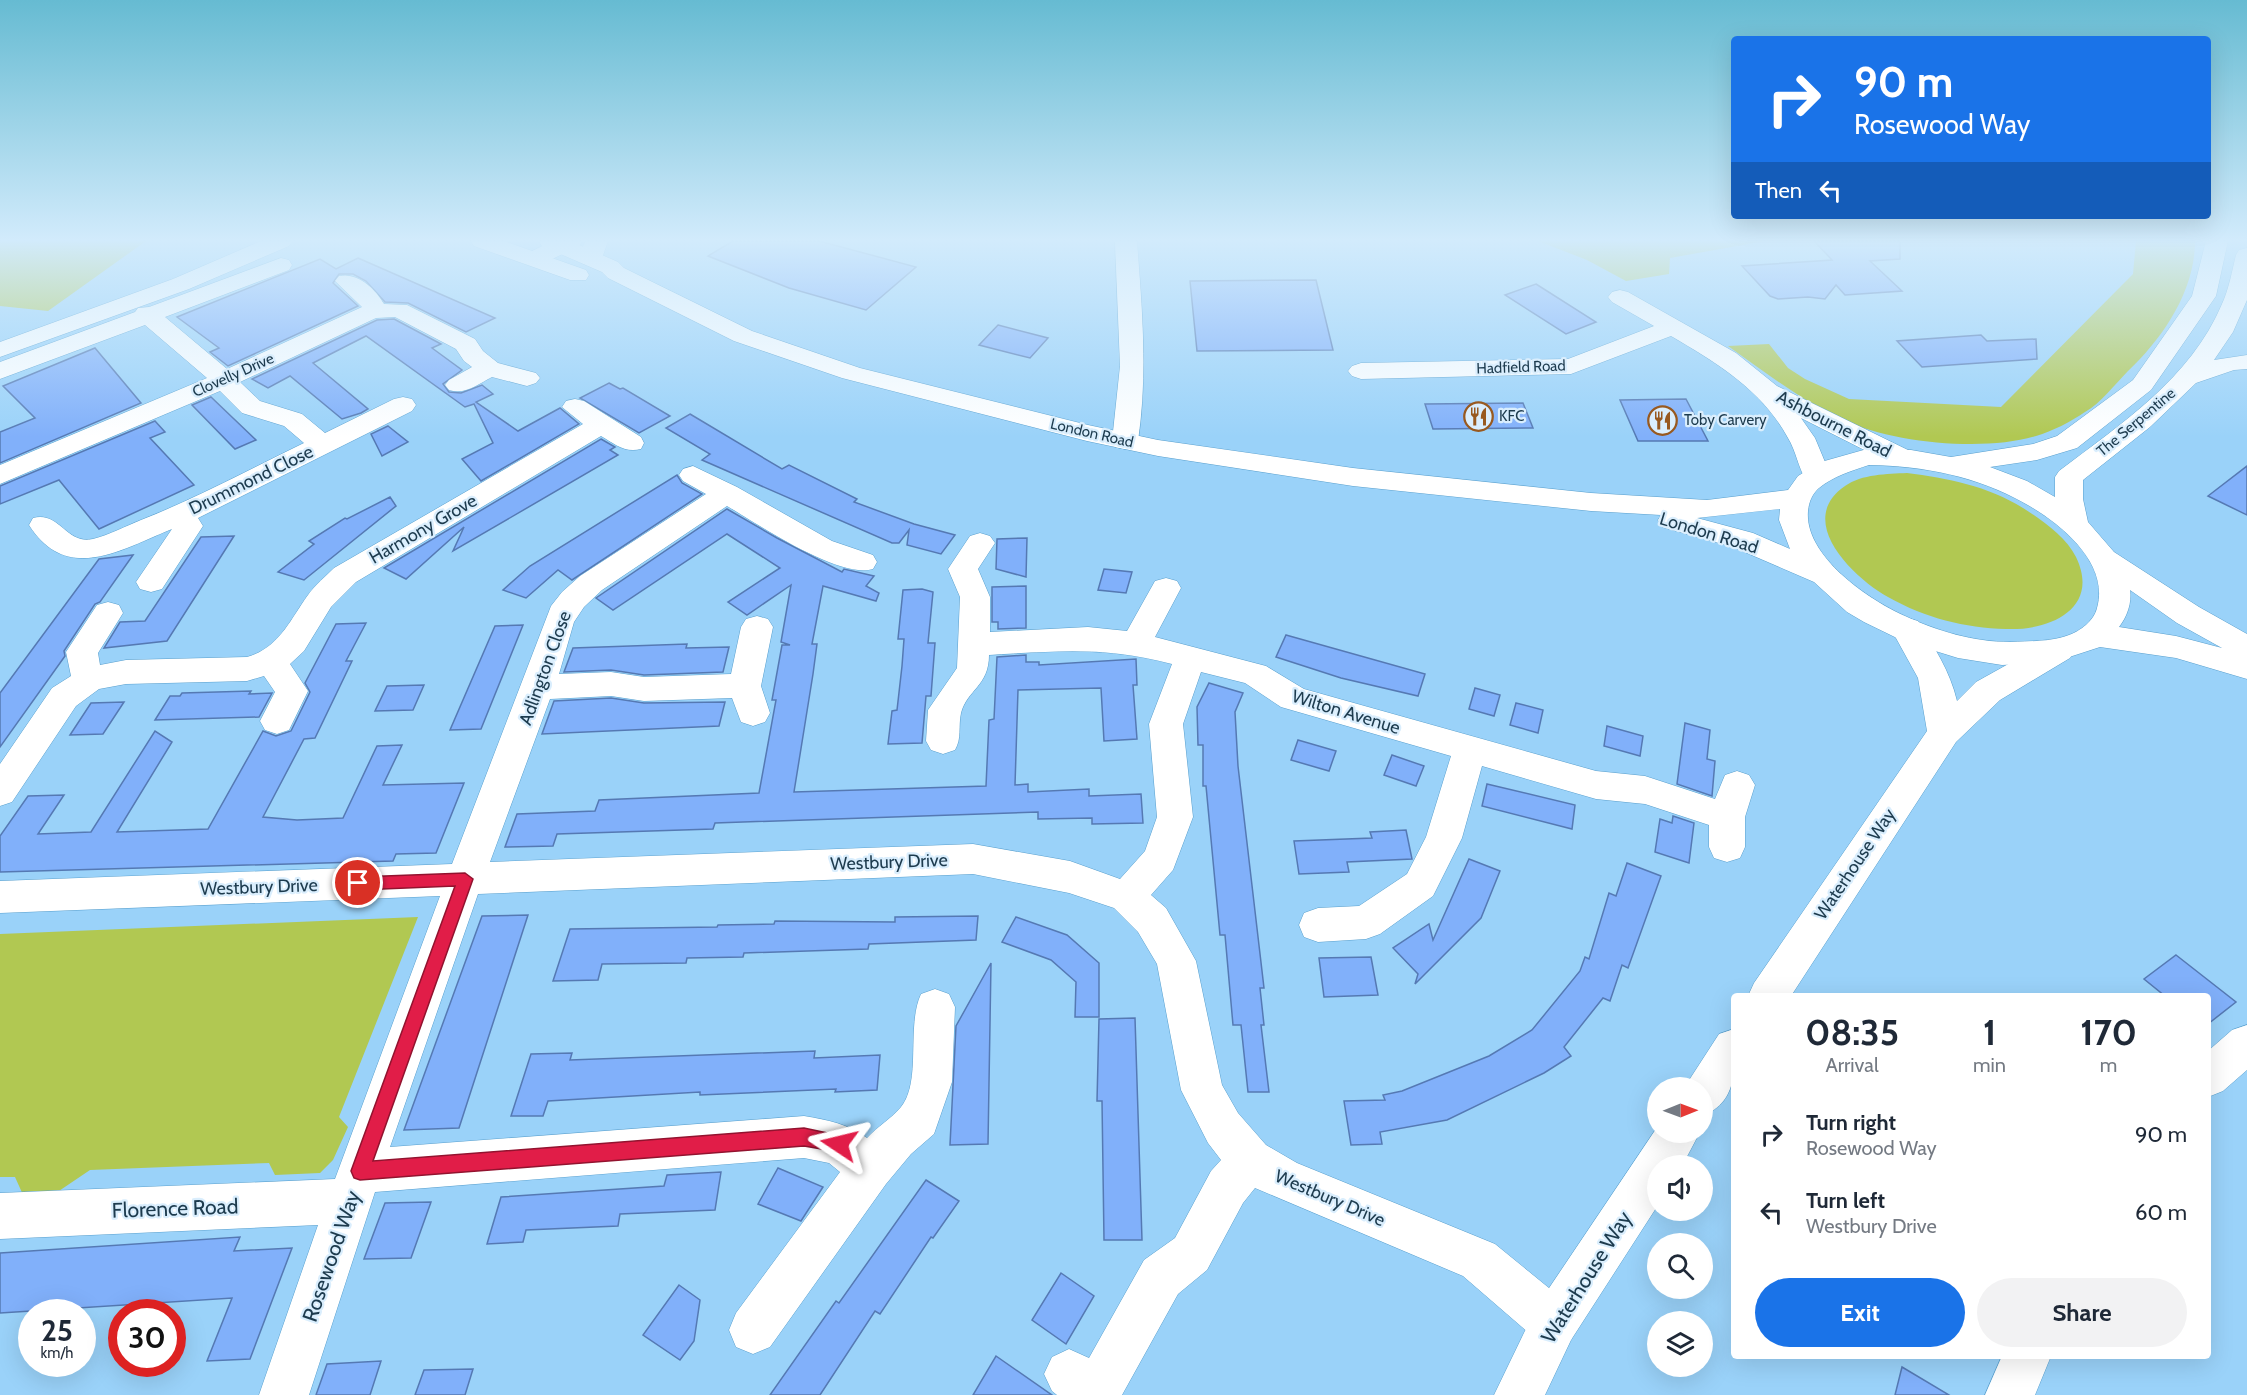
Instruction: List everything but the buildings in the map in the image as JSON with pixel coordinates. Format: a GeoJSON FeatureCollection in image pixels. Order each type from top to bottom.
{"type":"FeatureCollection","features":[{"type":"Feature","properties":{"kind":"street"},"geometry":{"type":"LineString","coordinates":[[0,350],[120,306]]}},
{"type":"Feature","properties":{"kind":"street"},"geometry":{"type":"LineString","coordinates":[[0,371],[160,306]]}},
{"type":"Feature","properties":{"kind":"street"},"geometry":{"type":"LineString","coordinates":[[374,306],[376,311]]}},
{"type":"Feature","properties":{"kind":"street","name":"London Road"},"geometry":{"type":"LineString","coordinates":[[683,306],[743,336],[851,373],[1125,441],[1353,477],[1591,502],[1707,509],[1763,504],[1796,497]]}},
{"type":"Feature","properties":{"kind":"street"},"geometry":{"type":"LineString","coordinates":[[1125,441],[1130,416],[1133,362],[1130,306]]}},
{"type":"Feature","properties":{"kind":"street","name":"Ashbourne Road"},"geometry":{"type":"LineString","coordinates":[[1636,306],[1727,358],[1768,391],[1811,415],[1900,457]]}},
{"type":"Feature","properties":{"kind":"street","name":"The Serpentine"},"geometry":{"type":"LineString","coordinates":[[1949,464],[2037,452],[2067,442],[2142,385],[2197,306]]}},
{"type":"Feature","properties":{"kind":"street","name":"The Serpentine"},"geometry":{"type":"LineString","coordinates":[[2074,523],[2069,499],[2069,477],[2151,414],[2188,377],[2212,343],[2233,306]]}},
{"type":"Feature","properties":{"kind":"street"},"geometry":{"type":"LineString","coordinates":[[2235,306],[2244,337]]}},
{"type":"Feature","properties":{"kind":"street","name":"Clovelly Drive"},"geometry":{"type":"LineString","coordinates":[[0,475],[224,380],[362,314],[376,311],[399,310],[466,344],[473,356],[489,368],[526,378]]}},
{"type":"Feature","properties":{"kind":"street","name":"Drummond Close"},"geometry":{"type":"LineString","coordinates":[[146,313],[224,380],[251,407],[293,420],[323,445]]}},
{"type":"Feature","properties":{"kind":"street","name":"Hadfield Road"},"geometry":{"type":"LineString","coordinates":[[1361,371],[1571,366],[1674,327]]}},
{"type":"Feature","properties":{"kind":"street"},"geometry":{"type":"LineString","coordinates":[[2188,377],[2230,363],[2247,362]]}},
{"type":"Feature","properties":{"kind":"street"},"geometry":{"type":"LineString","coordinates":[[458,385],[489,368]]}},
{"type":"Feature","properties":{"kind":"street","name":"Ashbourne Road"},"geometry":{"type":"LineString","coordinates":[[1768,391],[1802,438],[1816,474]]}},
{"type":"Feature","properties":{"kind":"street","name":"Drummond Close"},"geometry":{"type":"LineString","coordinates":[[43,525],[62,544],[78,550],[98,549],[180,515],[403,405]]}},
{"type":"Feature","properties":{"kind":"street"},"geometry":{"type":"LineString","coordinates":[[575,406],[600,426],[631,443]]}},
{"type":"Feature","properties":{"kind":"street","name":"Harmony Grove"},"geometry":{"type":"LineString","coordinates":[[0,792],[64,698],[90,679],[126,672],[247,669],[271,662],[293,643],[320,600],[345,575],[600,426]]}},
{"type":"Feature","properties":{"kind":"street"},"geometry":{"type":"LineString","coordinates":[[2105,559],[2116,588],[2112,614],[2094,635],[2059,650],[2013,654],[1960,646],[1907,629],[1860,604],[1823,575],[1802,547],[1792,520],[1796,497],[1804,484],[1816,474],[1838,463],[1867,458],[1900,457],[1949,464],[1994,478],[2037,498],[2074,523],[2105,559],[2188,615],[2247,648]]}},
{"type":"Feature","properties":{"kind":"street"},"geometry":{"type":"LineString","coordinates":[[693,475],[822,549],[862,562]]}},
{"type":"Feature","properties":{"kind":"street","name":"Adlington Close"},"geometry":{"type":"LineString","coordinates":[[465,879],[538,687],[559,618],[570,600],[727,493]]}},
{"type":"Feature","properties":{"kind":"street","name":"London Road"},"geometry":{"type":"LineString","coordinates":[[1591,502],[1691,524],[1743,540],[1823,575]]}},
{"type":"Feature","properties":{"kind":"street","name":"Drummond Close"},"geometry":{"type":"LineString","coordinates":[[151,582],[189,526],[180,515]]}},
{"type":"Feature","properties":{"kind":"street"},"geometry":{"type":"LineString","coordinates":[[943,741],[945,710],[973,670],[975,597],[963,569],[980,543]]}},
{"type":"Feature","properties":{"kind":"street"},"geometry":{"type":"LineString","coordinates":[[1136,643],[1167,588]]}},
{"type":"Feature","properties":{"kind":"street"},"geometry":{"type":"LineString","coordinates":[[90,679],[85,672],[82,652],[108,613]]}},
{"type":"Feature","properties":{"kind":"street"},"geometry":{"type":"LineString","coordinates":[[538,687],[612,684],[749,699],[757,627]]}},
{"type":"Feature","properties":{"kind":"street"},"geometry":{"type":"LineString","coordinates":[[1907,629],[1935,674],[1941,698],[1944,733]]}},
{"type":"Feature","properties":{"kind":"street"},"geometry":{"type":"LineString","coordinates":[[2094,635],[2176,647],[2247,667]]}},
{"type":"Feature","properties":{"kind":"street","name":"Wilton Avenue"},"geometry":{"type":"LineString","coordinates":[[974,644],[1088,638],[1136,643],[1255,674],[1293,698],[1596,785],[1645,790],[1730,816]]}},
{"type":"Feature","properties":{"kind":"street","name":"Waterhouse Way"},"geometry":{"type":"LineString","coordinates":[[1770,993],[1944,733],[1988,691],[2059,650]]}},
{"type":"Feature","properties":{"kind":"street"},"geometry":{"type":"LineString","coordinates":[[1127,897],[1160,859],[1175,817],[1166,724],[1191,658]]}},
{"type":"Feature","properties":{"kind":"street"},"geometry":{"type":"LineString","coordinates":[[271,662],[292,691],[277,721]]}},
{"type":"Feature","properties":{"kind":"street"},"geometry":{"type":"LineString","coordinates":[[1318,925],[1366,922],[1420,885],[1455,842],[1470,749]]}},
{"type":"Feature","properties":{"kind":"street","name":"Westbury Drive"},"geometry":{"type":"LineString","coordinates":[[0,897],[973,859],[1070,877],[1127,897],[1152,920],[1176,962],[1202,1090],[1223,1128],[1250,1160],[1282,1179],[1479,1260],[1554,1323]]}},
{"type":"Feature","properties":{"kind":"street","name":"Rosewood Way"},"geometry":{"type":"LineString","coordinates":[[284,1395],[355,1186],[465,879]]}},
{"type":"Feature","properties":{"kind":"street"},"geometry":{"type":"LineString","coordinates":[[753,1330],[870,1168],[896,1139],[919,1119],[931,1082],[935,1007]]}},
{"type":"Feature","properties":{"kind":"street"},"geometry":{"type":"LineString","coordinates":[[2211,1074],[2247,1044]]}},
{"type":"Feature","properties":{"kind":"street"},"geometry":{"type":"LineString","coordinates":[[1713,1080],[1731,1052]]}},
{"type":"Feature","properties":{"kind":"street","name":"Florence Road"},"geometry":{"type":"LineString","coordinates":[[0,1216],[355,1186],[804,1137],[839,1144],[870,1168]]}},
{"type":"Feature","properties":{"kind":"street","name":"Waterhouse Way"},"geometry":{"type":"LineString","coordinates":[[1519,1395],[1554,1323],[1672,1143]]}},
{"type":"Feature","properties":{"kind":"street"},"geometry":{"type":"LineString","coordinates":[[1087,1387],[1161,1277],[1191,1254],[1227,1187],[1250,1160]]}},
{"type":"Feature","properties":{"kind":"street"},"geometry":{"type":"LineString","coordinates":[[2010,1395],[2025,1359]]}},
{"type":"Feature","properties":{"kind":"green space"},"geometry":{"type":"Polygon","coordinates":[[[1,306],[55,306],[48,311],[1,306]]]}},
{"type":"Feature","properties":{"kind":"green space"},"geometry":{"type":"Polygon","coordinates":[[[2101,306],[2178,306],[2165,329],[2153,344],[2097,404],[2049,432],[2015,441],[1939,443],[1863,428],[1813,404],[1728,346],[1769,344],[1788,368],[1805,379],[1849,399],[2001,407],[2101,306]]]}},
{"type":"Feature","properties":{"kind":"green space"},"geometry":{"type":"Polygon","coordinates":[[[1907,473],[1952,480],[1996,494],[2010,500],[2045,524],[2060,536],[2076,557],[2082,575],[2082,590],[2076,603],[2054,621],[2039,626],[2022,629],[1975,627],[1916,611],[1874,588],[1846,563],[1835,548],[1827,531],[1825,515],[1831,500],[1852,482],[1875,475],[1907,473]]]}},
{"type":"Feature","properties":{"kind":"green space"},"geometry":{"type":"Polygon","coordinates":[[[418,917],[339,1117],[348,1127],[333,1160],[320,1173],[275,1175],[269,1163],[90,1170],[53,1195],[24,1197],[15,1177],[0,1177],[0,934],[418,917]]]}},
{"type":"Feature","properties":{"kind":"place","name":"KFC"},"geometry":{"type":"Point","coordinates":[1478,416]}},
{"type":"Feature","properties":{"kind":"place","name":"Toby Carvery"},"geometry":{"type":"Point","coordinates":[1663,420]}},
{"type":"Feature","properties":{"kind":"route"},"geometry":{"type":"LineString","coordinates":[[358,883],[465,879],[360,1171],[804,1137],[839,1144]]}}]}
